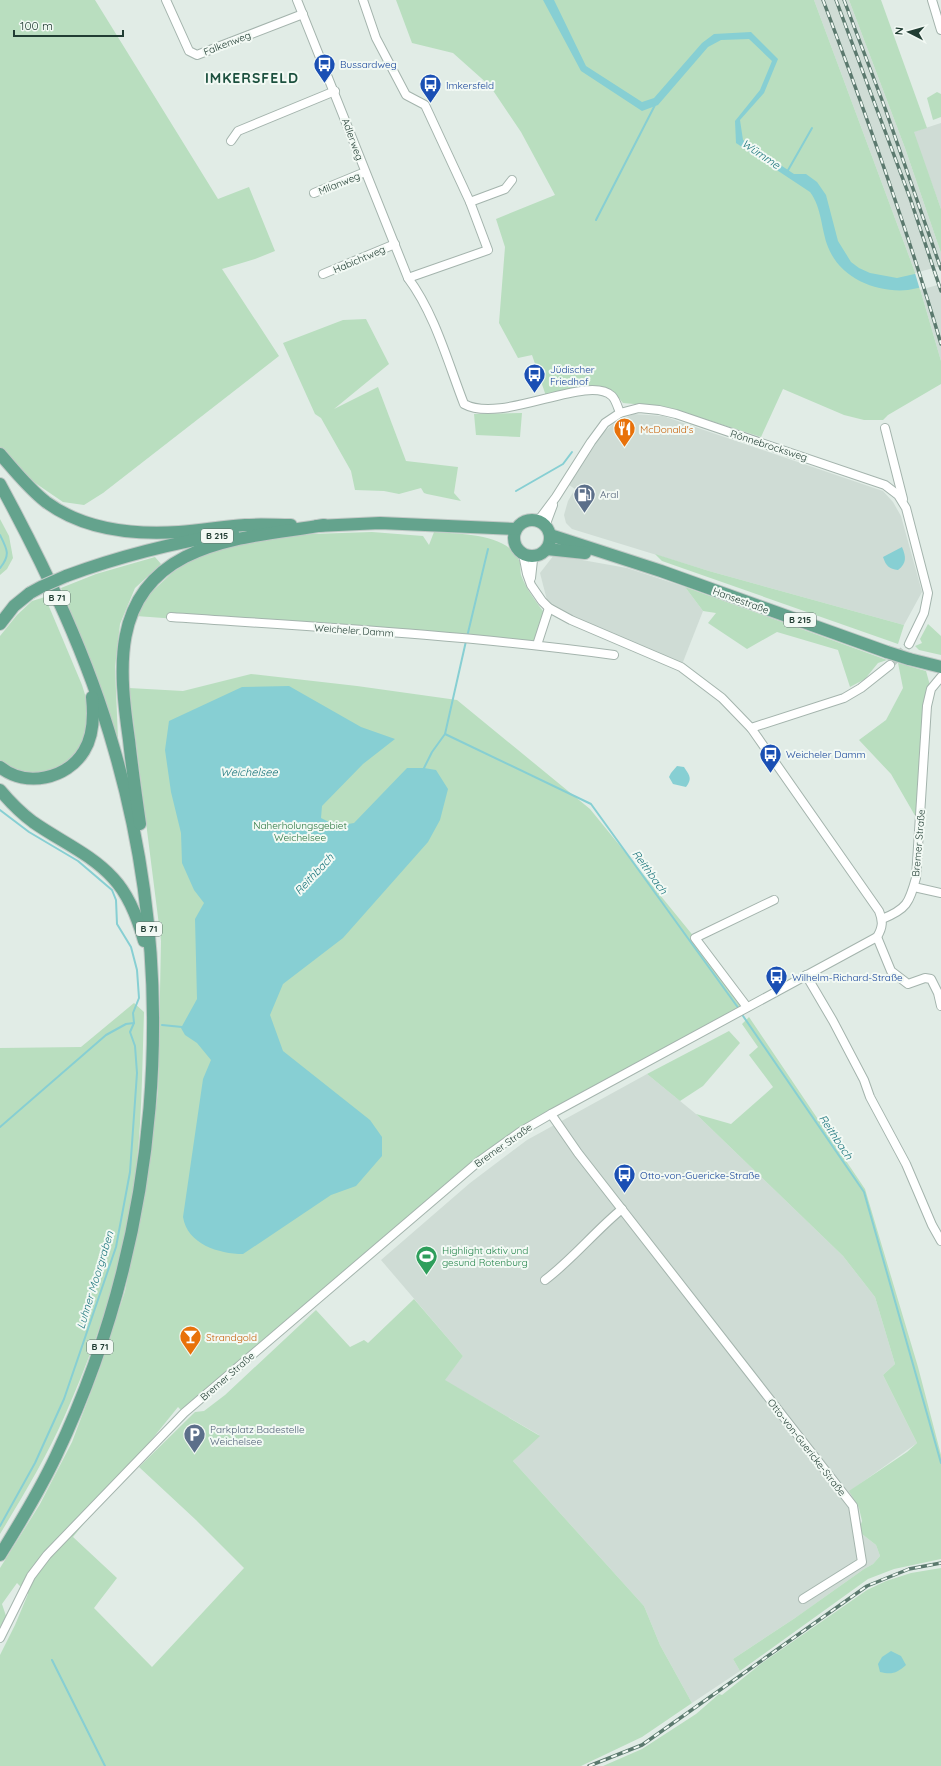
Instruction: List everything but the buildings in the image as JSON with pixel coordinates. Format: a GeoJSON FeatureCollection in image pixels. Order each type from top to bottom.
{"type":"FeatureCollection","features":[{"type":"Feature","properties":{"kind":"main road"},"geometry":{"type":"LineString","coordinates":[[0,454],[46,502],[80,519],[103,527],[127,532],[150,533],[180,532],[245,525],[324,525]]}},
{"type":"Feature","properties":{"kind":"main road","name":"B 71"},"geometry":{"type":"LineString","coordinates":[[0,484],[59,602],[88,672],[114,747],[124,788],[142,878],[153,980],[153,1046],[149,1120],[140,1190],[118,1290],[101,1344],[55,1459],[25,1515],[0,1555]]}},
{"type":"Feature","properties":{"kind":"main road"},"geometry":{"type":"LineString","coordinates":[[537,520],[549,531],[550,544],[542,552],[530,556],[523,554],[517,549],[515,535],[524,522],[537,520]]}},
{"type":"Feature","properties":{"kind":"main road","name":"B 215"},"geometry":{"type":"LineString","coordinates":[[0,624],[14,606],[30,594],[41,587],[66,576],[144,552],[198,539],[256,530],[380,523],[448,527],[515,535]]}},
{"type":"Feature","properties":{"kind":"main road"},"geometry":{"type":"LineString","coordinates":[[142,878],[141,831],[122,677],[124,643],[133,612],[139,600],[159,576],[186,556],[227,541],[324,525]]}},
{"type":"Feature","properties":{"kind":"main road","name":"Hansestraße"},"geometry":{"type":"LineString","coordinates":[[549,531],[610,556],[661,571],[888,652],[941,667]]}},
{"type":"Feature","properties":{"kind":"main road","name":"Hansestraße"},"geometry":{"type":"LineString","coordinates":[[542,552],[610,556]]}},
{"type":"Feature","properties":{"kind":"main road"},"geometry":{"type":"LineString","coordinates":[[0,767],[18,777],[29,779],[59,774],[73,766],[84,751],[91,737],[94,720],[88,672]]}},
{"type":"Feature","properties":{"kind":"main road"},"geometry":{"type":"LineString","coordinates":[[0,790],[10,802],[33,822],[92,858],[114,878],[130,902],[141,928],[153,980]]}},
{"type":"Feature","properties":{"kind":"street","name":"Falkenweg"},"geometry":{"type":"LineString","coordinates":[[166,0],[189,51],[197,55],[303,14]]}},
{"type":"Feature","properties":{"kind":"street","name":"Adlerweg"},"geometry":{"type":"LineString","coordinates":[[297,0],[335,91],[365,172],[408,278]]}},
{"type":"Feature","properties":{"kind":"street"},"geometry":{"type":"LineString","coordinates":[[363,0],[376,38],[406,95],[425,105],[470,202],[488,250],[408,278],[427,308],[464,404],[473,409],[521,406],[550,396],[592,390],[602,391],[612,397],[620,413]]}},
{"type":"Feature","properties":{"kind":"street"},"geometry":{"type":"LineString","coordinates":[[932,0],[941,30]]}},
{"type":"Feature","properties":{"kind":"street"},"geometry":{"type":"LineString","coordinates":[[231,141],[238,132],[335,91]]}},
{"type":"Feature","properties":{"kind":"street","name":"Milanweg"},"geometry":{"type":"LineString","coordinates":[[314,193],[365,172]]}},
{"type":"Feature","properties":{"kind":"street"},"geometry":{"type":"LineString","coordinates":[[470,202],[506,188],[512,180]]}},
{"type":"Feature","properties":{"kind":"street","name":"Habichtweg"},"geometry":{"type":"LineString","coordinates":[[323,274],[395,244]]}},
{"type":"Feature","properties":{"kind":"street","name":"Rönnebrocksweg"},"geometry":{"type":"LineString","coordinates":[[537,520],[556,497],[598,431],[605,423],[620,413],[639,408],[658,410],[768,445],[885,485],[898,495],[906,508]]}},
{"type":"Feature","properties":{"kind":"street","name":"Rönnebrocksweg"},"geometry":{"type":"LineString","coordinates":[[885,428],[928,593],[921,622],[909,644]]}},
{"type":"Feature","properties":{"kind":"street","name":"Rönnebrocksweg"},"geometry":{"type":"LineString","coordinates":[[549,531],[547,521],[556,497]]}},
{"type":"Feature","properties":{"kind":"street"},"geometry":{"type":"LineString","coordinates":[[531,585],[531,566],[533,560],[542,552]]}},
{"type":"Feature","properties":{"kind":"street"},"geometry":{"type":"LineString","coordinates":[[523,554],[531,585],[549,608],[571,620],[681,667],[722,698],[751,728],[879,911],[882,919],[881,931],[877,937],[891,971],[908,984],[925,978],[931,978],[938,992],[941,1006]]}},
{"type":"Feature","properties":{"kind":"street"},"geometry":{"type":"LineString","coordinates":[[537,645],[549,608]]}},
{"type":"Feature","properties":{"kind":"street","name":"Weicheler Damm"},"geometry":{"type":"LineString","coordinates":[[171,617],[473,639],[537,645],[614,655]]}},
{"type":"Feature","properties":{"kind":"street"},"geometry":{"type":"LineString","coordinates":[[751,728],[844,698],[861,688],[890,665]]}},
{"type":"Feature","properties":{"kind":"street","name":"Bremer Straße"},"geometry":{"type":"LineString","coordinates":[[882,919],[904,908],[914,887],[918,869],[927,706],[931,689],[941,677]]}},
{"type":"Feature","properties":{"kind":"street"},"geometry":{"type":"LineString","coordinates":[[914,887],[941,893]]}},
{"type":"Feature","properties":{"kind":"street"},"geometry":{"type":"LineString","coordinates":[[746,1007],[695,938],[774,900]]}},
{"type":"Feature","properties":{"kind":"street","name":"Bremer Straße"},"geometry":{"type":"LineString","coordinates":[[0,1638],[31,1576],[47,1554],[184,1413],[478,1162],[520,1132],[551,1114],[877,937]]}},
{"type":"Feature","properties":{"kind":"street"},"geometry":{"type":"LineString","coordinates":[[806,975],[834,1021],[864,1080],[870,1097],[906,1164],[932,1225],[941,1241]]}},
{"type":"Feature","properties":{"kind":"street","name":"Otto-von-Guericke-Straße"},"geometry":{"type":"LineString","coordinates":[[551,1114],[578,1153],[853,1506],[862,1562],[803,1599]]}},
{"type":"Feature","properties":{"kind":"street"},"geometry":{"type":"LineString","coordinates":[[545,1280],[564,1266],[604,1224],[622,1209]]}},
{"type":"Feature","properties":{"kind":"shaded area"},"geometry":{"type":"Polygon","coordinates":[[[814,0],[849,0],[905,148],[941,253],[941,361],[916,275],[814,0]]]}},
{"type":"Feature","properties":{"kind":"shaded area"},"geometry":{"type":"Polygon","coordinates":[[[941,123],[941,209],[913,132],[941,123]]]}},
{"type":"Feature","properties":{"kind":"shaded area"},"geometry":{"type":"Polygon","coordinates":[[[633,414],[663,416],[883,491],[893,502],[901,516],[922,592],[904,625],[709,571],[572,529],[566,523],[564,515],[568,501],[575,489],[569,485],[603,433],[613,424],[633,414]]]}},
{"type":"Feature","properties":{"kind":"shaded area"},"geometry":{"type":"Polygon","coordinates":[[[554,555],[627,568],[685,587],[703,611],[681,667],[549,608],[540,573],[554,555]]]}},
{"type":"Feature","properties":{"kind":"shaded area"},"geometry":{"type":"Polygon","coordinates":[[[647,1074],[696,1114],[843,1256],[875,1297],[895,1364],[883,1375],[917,1443],[850,1491],[859,1508],[862,1534],[876,1545],[880,1556],[873,1564],[733,1659],[740,1671],[692,1703],[660,1645],[644,1606],[513,1461],[539,1435],[444,1380],[463,1356],[381,1260],[470,1183],[527,1140],[647,1074]]]}},
{"type":"Feature","properties":{"kind":"green space"},"geometry":{"type":"Polygon","coordinates":[[[0,0],[95,0],[218,199],[249,187],[275,251],[222,269],[279,356],[103,493],[84,505],[63,502],[22,474],[0,447],[0,0]]]}},
{"type":"Feature","properties":{"kind":"green space"},"geometry":{"type":"Polygon","coordinates":[[[396,0],[814,0],[916,275],[941,361],[941,384],[888,415],[883,420],[864,420],[844,415],[783,389],[761,437],[667,407],[623,403],[612,390],[585,387],[546,396],[532,355],[518,358],[499,323],[505,247],[496,219],[555,195],[521,132],[490,86],[453,53],[412,43],[396,0]]]}},
{"type":"Feature","properties":{"kind":"green space"},"geometry":{"type":"Polygon","coordinates":[[[849,0],[881,0],[927,128],[914,132],[941,209],[941,253],[905,148],[849,0]]]}},
{"type":"Feature","properties":{"kind":"green space"},"geometry":{"type":"Polygon","coordinates":[[[937,92],[941,94],[941,117],[933,120],[927,98],[937,92]]]}},
{"type":"Feature","properties":{"kind":"green space"},"geometry":{"type":"Polygon","coordinates":[[[366,319],[389,364],[334,409],[378,387],[406,461],[458,467],[454,493],[461,501],[427,494],[424,493],[421,488],[399,494],[384,491],[355,490],[351,471],[321,418],[315,414],[283,343],[343,320],[366,319]]]}},
{"type":"Feature","properties":{"kind":"green space"},"geometry":{"type":"Polygon","coordinates":[[[522,413],[520,437],[476,435],[474,414],[522,413]]]}},
{"type":"Feature","properties":{"kind":"green space"},"geometry":{"type":"Polygon","coordinates":[[[0,519],[9,536],[13,558],[7,569],[0,575],[0,519]]]}},
{"type":"Feature","properties":{"kind":"green space"},"geometry":{"type":"Polygon","coordinates":[[[372,532],[423,536],[429,545],[434,532],[469,535],[493,540],[513,551],[519,560],[523,580],[532,596],[546,615],[537,645],[136,616],[144,599],[173,572],[205,552],[234,543],[312,534],[372,532]]]}},
{"type":"Feature","properties":{"kind":"green space"},"geometry":{"type":"Polygon","coordinates":[[[655,554],[709,571],[904,625],[898,644],[662,561],[655,554]]]}},
{"type":"Feature","properties":{"kind":"green space"},"geometry":{"type":"Polygon","coordinates":[[[155,557],[161,564],[135,588],[120,624],[115,667],[118,739],[61,588],[96,574],[155,557]]]}},
{"type":"Feature","properties":{"kind":"green space"},"geometry":{"type":"Polygon","coordinates":[[[685,587],[887,660],[878,663],[865,679],[850,687],[838,650],[777,632],[747,649],[708,623],[716,613],[703,611],[685,587]]]}},
{"type":"Feature","properties":{"kind":"green space"},"geometry":{"type":"Polygon","coordinates":[[[45,597],[82,685],[87,701],[89,717],[86,734],[76,754],[59,767],[48,771],[30,774],[17,772],[0,760],[0,636],[17,615],[32,601],[45,597]]]}},
{"type":"Feature","properties":{"kind":"green space"},"geometry":{"type":"Polygon","coordinates":[[[928,624],[941,636],[941,655],[919,650],[915,646],[922,643],[920,639],[928,624]]]}},
{"type":"Feature","properties":{"kind":"green space"},"geometry":{"type":"Polygon","coordinates":[[[898,663],[926,671],[931,689],[921,826],[891,774],[859,740],[886,720],[903,688],[898,663]]]}},
{"type":"Feature","properties":{"kind":"green space","name":"Naherholungsgebiet Weichelsee"},"geometry":{"type":"Polygon","coordinates":[[[251,674],[357,686],[457,700],[590,809],[695,938],[747,1007],[580,1097],[478,1162],[184,1413],[178,1407],[73,1537],[117,1578],[94,1608],[152,1667],[244,1568],[196,1520],[139,1467],[195,1412],[204,1411],[225,1395],[316,1310],[350,1347],[364,1340],[368,1343],[414,1299],[463,1356],[445,1380],[540,1436],[513,1461],[644,1606],[660,1645],[692,1703],[642,1737],[581,1766],[0,1766],[0,1655],[28,1594],[17,1583],[2,1604],[6,1616],[0,1627],[0,1568],[40,1504],[72,1442],[100,1368],[125,1291],[145,1189],[158,1092],[161,941],[129,688],[183,691],[251,674]]]}},
{"type":"Feature","properties":{"kind":"green space"},"geometry":{"type":"Polygon","coordinates":[[[134,1003],[144,1012],[140,1122],[134,1187],[116,1275],[88,1360],[65,1415],[43,1461],[0,1534],[0,1048],[81,1047],[134,1003]]]}},
{"type":"Feature","properties":{"kind":"green space"},"geometry":{"type":"Polygon","coordinates":[[[749,1017],[865,1189],[918,1367],[941,1455],[941,1559],[894,1569],[868,1579],[740,1671],[733,1659],[873,1564],[880,1556],[876,1545],[862,1534],[860,1527],[862,1521],[859,1508],[849,1491],[907,1452],[917,1443],[883,1375],[895,1364],[875,1297],[843,1256],[696,1114],[731,1124],[773,1087],[749,1055],[758,1047],[742,1024],[749,1017]]]}},
{"type":"Feature","properties":{"kind":"green space"},"geometry":{"type":"Polygon","coordinates":[[[729,1031],[740,1043],[703,1086],[680,1101],[647,1074],[729,1031]]]}},
{"type":"Feature","properties":{"kind":"green space"},"geometry":{"type":"Polygon","coordinates":[[[941,1568],[941,1766],[603,1766],[642,1749],[696,1714],[719,1694],[722,1695],[762,1663],[867,1590],[886,1581],[911,1573],[941,1568]]]}},
{"type":"Feature","properties":{"kind":"water","name":"Wümme"},"geometry":{"type":"Polygon","coordinates":[[[543,0],[554,0],[586,66],[642,102],[654,98],[702,43],[714,34],[751,32],[778,59],[764,93],[740,120],[743,140],[794,174],[806,174],[817,182],[826,195],[838,241],[851,262],[859,268],[870,273],[897,278],[941,268],[941,282],[908,290],[896,290],[872,286],[850,275],[841,267],[828,247],[817,205],[810,192],[736,143],[735,121],[760,90],[772,61],[749,39],[721,40],[708,47],[658,105],[642,111],[581,71],[543,0]]]}},
{"type":"Feature","properties":{"kind":"water"},"geometry":{"type":"Polygon","coordinates":[[[902,547],[905,557],[903,565],[898,570],[890,568],[885,563],[883,557],[902,547]]]}},
{"type":"Feature","properties":{"kind":"water","name":"Weichelsee"},"geometry":{"type":"Polygon","coordinates":[[[289,686],[361,727],[395,739],[363,764],[322,806],[321,818],[337,826],[354,823],[407,768],[436,770],[448,789],[440,820],[428,842],[343,938],[283,984],[270,1015],[283,1051],[370,1120],[382,1137],[382,1156],[356,1186],[331,1195],[243,1254],[234,1254],[206,1246],[197,1241],[186,1226],[183,1217],[203,1079],[211,1060],[197,1043],[185,1035],[181,1028],[197,999],[195,919],[204,903],[194,890],[182,863],[181,833],[171,792],[165,750],[169,721],[242,687],[289,686]]]}},
{"type":"Feature","properties":{"kind":"water"},"geometry":{"type":"Polygon","coordinates":[[[677,766],[684,767],[689,774],[690,779],[686,787],[673,784],[669,777],[677,766]]]}},
{"type":"Feature","properties":{"kind":"water"},"geometry":{"type":"Polygon","coordinates":[[[891,1651],[901,1656],[906,1665],[894,1673],[880,1672],[878,1664],[882,1657],[891,1651]]]}},
{"type":"Feature","properties":{"kind":"pier"},"geometry":{"type":"Polygon","coordinates":[[[941,266],[941,284],[920,290],[915,273],[941,266]]]}},
{"type":"Feature","properties":{"kind":"waterway"},"geometry":{"type":"LineString","coordinates":[[596,220],[655,105]]}},
{"type":"Feature","properties":{"kind":"waterway"},"geometry":{"type":"LineString","coordinates":[[787,172],[812,128]]}},
{"type":"Feature","properties":{"kind":"waterway"},"geometry":{"type":"LineString","coordinates":[[516,491],[563,464],[572,452]]}},
{"type":"Feature","properties":{"kind":"waterway","name":"Reithbach"},"geometry":{"type":"LineString","coordinates":[[0,535],[7,552],[6,559],[0,568]]}},
{"type":"Feature","properties":{"kind":"waterway"},"geometry":{"type":"LineString","coordinates":[[467,637],[488,549]]}},
{"type":"Feature","properties":{"kind":"waterway"},"geometry":{"type":"LineString","coordinates":[[445,734],[466,641]]}},
{"type":"Feature","properties":{"kind":"waterway","name":"Reithbach"},"geometry":{"type":"LineString","coordinates":[[423,770],[432,752],[445,734],[591,804],[739,1009]]}},
{"type":"Feature","properties":{"kind":"waterway","name":"Luhner Moorgraben"},"geometry":{"type":"LineString","coordinates":[[0,810],[29,832],[78,861],[112,890],[116,900],[117,924],[131,947],[137,970],[139,998],[133,1013],[134,1023],[130,1032],[135,1046],[137,1073],[130,1172],[116,1247],[64,1399],[35,1463],[0,1526]]}},
{"type":"Feature","properties":{"kind":"waterway","name":"Reithbach"},"geometry":{"type":"LineString","coordinates":[[741,1013],[864,1192],[941,1463]]}},
{"type":"Feature","properties":{"kind":"waterway"},"geometry":{"type":"LineString","coordinates":[[0,1127],[106,1035],[126,1024],[134,1023]]}},
{"type":"Feature","properties":{"kind":"waterway","name":"Reithbach"},"geometry":{"type":"LineString","coordinates":[[162,1025],[182,1027]]}},
{"type":"Feature","properties":{"kind":"waterway"},"geometry":{"type":"LineString","coordinates":[[52,1660],[105,1766]]}},
{"type":"Feature","properties":{"kind":"tunnel"},"geometry":{"type":"LineString","coordinates":[[890,665],[909,644]]}},
{"type":"Feature","properties":{"kind":"railway"},"geometry":{"type":"LineString","coordinates":[[823,0],[885,171],[941,344]]}},
{"type":"Feature","properties":{"kind":"railway"},"geometry":{"type":"LineString","coordinates":[[836,0],[910,198],[941,291]]}},
{"type":"Feature","properties":{"kind":"railway"},"geometry":{"type":"LineString","coordinates":[[844,0],[885,108],[941,269]]}},
{"type":"Feature","properties":{"kind":"railway"},"geometry":{"type":"LineString","coordinates":[[589,1766],[642,1745],[867,1586],[909,1569],[941,1563]]}},
{"type":"Feature","properties":{"kind":"place","name":"Bussardweg"},"geometry":{"type":"Point","coordinates":[325,84]}},
{"type":"Feature","properties":{"kind":"place","name":"Imkersfeld"},"geometry":{"type":"Point","coordinates":[431,104]}},
{"type":"Feature","properties":{"kind":"place","name":"Jüdischer Friedhof"},"geometry":{"type":"Point","coordinates":[535,394]}},
{"type":"Feature","properties":{"kind":"place","name":"McDonald's"},"geometry":{"type":"Point","coordinates":[624,448]}},
{"type":"Feature","properties":{"kind":"place","name":"Aral"},"geometry":{"type":"Point","coordinates":[584,514]}},
{"type":"Feature","properties":{"kind":"place","name":"Weicheler Damm"},"geometry":{"type":"Point","coordinates":[771,774]}},
{"type":"Feature","properties":{"kind":"place","name":"Wilhelm-Richard-Straße"},"geometry":{"type":"Point","coordinates":[777,996]}},
{"type":"Feature","properties":{"kind":"place","name":"Otto-von-Guericke-Straße"},"geometry":{"type":"Point","coordinates":[625,1194]}},
{"type":"Feature","properties":{"kind":"place","name":"Highlight aktiv und gesund Rotenburg"},"geometry":{"type":"Point","coordinates":[426,1276]}},
{"type":"Feature","properties":{"kind":"place","name":"Strandgold"},"geometry":{"type":"Point","coordinates":[190,1356]}},
{"type":"Feature","properties":{"kind":"place","name":"Parkplatz Badestelle Weichelsee"},"geometry":{"type":"Point","coordinates":[194,1454]}},
{"type":"Feature","properties":{"kind":"district","name":"IMKERSFELD"},"geometry":{"type":"Point","coordinates":[252,78]}}]}
